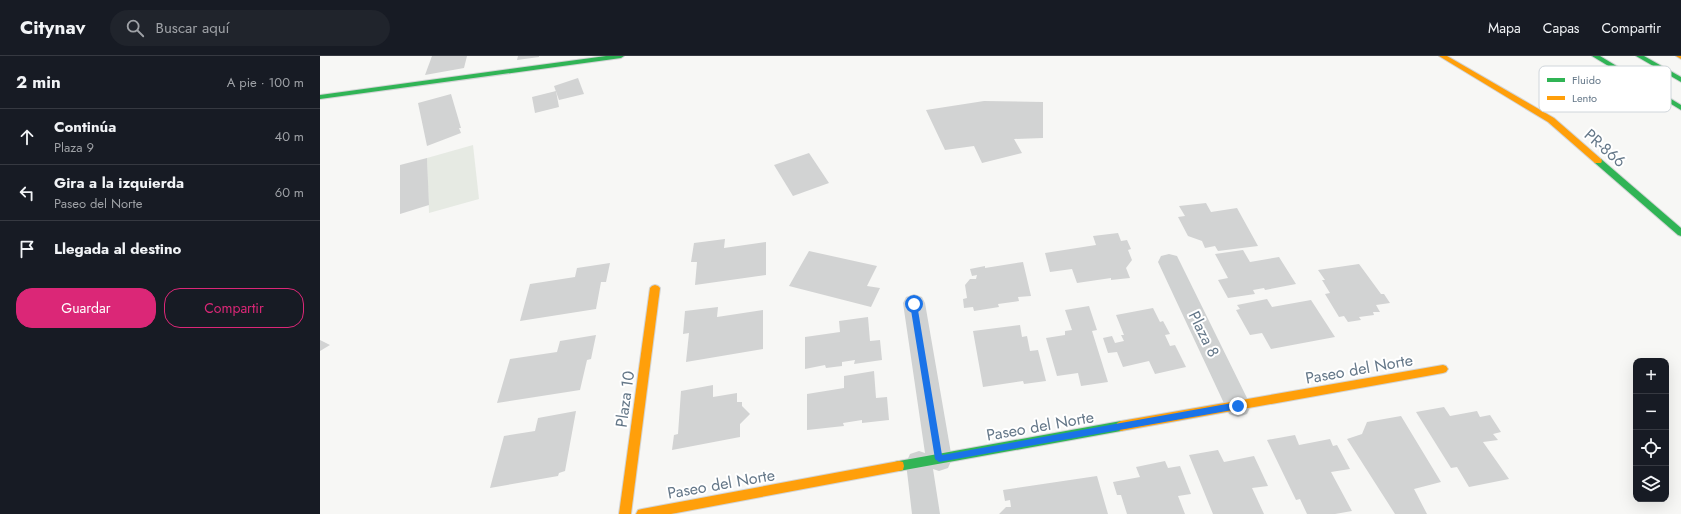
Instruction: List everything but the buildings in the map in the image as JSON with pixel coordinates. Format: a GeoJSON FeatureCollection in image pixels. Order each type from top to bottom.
{"type":"FeatureCollection","features":[{"type":"Feature","properties":{"kind":"main road"},"geometry":{"type":"LineString","coordinates":[[320,97],[621,56]]}},
{"type":"Feature","properties":{"kind":"main road","name":"PR-866"},"geometry":{"type":"LineString","coordinates":[[1442,56],[1551,120],[1681,233]]}},
{"type":"Feature","properties":{"kind":"main road"},"geometry":{"type":"LineString","coordinates":[[1595,56],[1612,66]]}},
{"type":"Feature","properties":{"kind":"main road"},"geometry":{"type":"LineString","coordinates":[[1640,56],[1657,66]]}},
{"type":"Feature","properties":{"kind":"main road"},"geometry":{"type":"LineString","coordinates":[[1671,74],[1681,80]]}},
{"type":"Feature","properties":{"kind":"main road"},"geometry":{"type":"LineString","coordinates":[[1671,102],[1681,108]]}},
{"type":"Feature","properties":{"kind":"main road","name":"Plaza 10"},"geometry":{"type":"LineString","coordinates":[[625,514],[656,288]]}},
{"type":"Feature","properties":{"kind":"main road","name":"Paseo del Norte"},"geometry":{"type":"LineString","coordinates":[[642,514],[1443,369]]}},
{"type":"Feature","properties":{"kind":"street","name":"Plaza 8"},"geometry":{"type":"LineString","coordinates":[[1169,262],[1238,406]]}},
{"type":"Feature","properties":{"kind":"street"},"geometry":{"type":"LineString","coordinates":[[914,304],[929,461],[926,514]]}},
{"type":"Feature","properties":{"kind":"shaded area"},"geometry":{"type":"Polygon","coordinates":[[[473,145],[479,199],[429,213],[427,158],[473,145]]]}},
{"type":"Feature","properties":{"kind":"traffic: fast"},"geometry":{"type":"LineString","coordinates":[[320,97],[621,56]]}},
{"type":"Feature","properties":{"kind":"traffic: fast"},"geometry":{"type":"LineString","coordinates":[[1595,56],[1612,66]]}},
{"type":"Feature","properties":{"kind":"traffic: fast"},"geometry":{"type":"LineString","coordinates":[[1639,56],[1656,66]]}},
{"type":"Feature","properties":{"kind":"traffic: fast"},"geometry":{"type":"LineString","coordinates":[[1671,74],[1681,80]]}},
{"type":"Feature","properties":{"kind":"traffic: fast"},"geometry":{"type":"LineString","coordinates":[[1671,102],[1681,108]]}},
{"type":"Feature","properties":{"kind":"traffic: fast"},"geometry":{"type":"LineString","coordinates":[[1598,161],[1681,233]]}},
{"type":"Feature","properties":{"kind":"traffic: fast"},"geometry":{"type":"LineString","coordinates":[[899,466],[1121,426]]}},
{"type":"Feature","properties":{"kind":"traffic: slow"},"geometry":{"type":"LineString","coordinates":[[1442,56],[1551,120],[1598,161]]}},
{"type":"Feature","properties":{"kind":"traffic: slow"},"geometry":{"type":"LineString","coordinates":[[625,514],[655,288]]}},
{"type":"Feature","properties":{"kind":"traffic: slow"},"geometry":{"type":"LineString","coordinates":[[1121,426],[1443,369]]}},
{"type":"Feature","properties":{"kind":"traffic: slow"},"geometry":{"type":"LineString","coordinates":[[642,514],[899,466]]}},
{"type":"Feature","properties":{"kind":"route"},"geometry":{"type":"LineString","coordinates":[[914,304],[939,459],[1238,406]]}}]}
